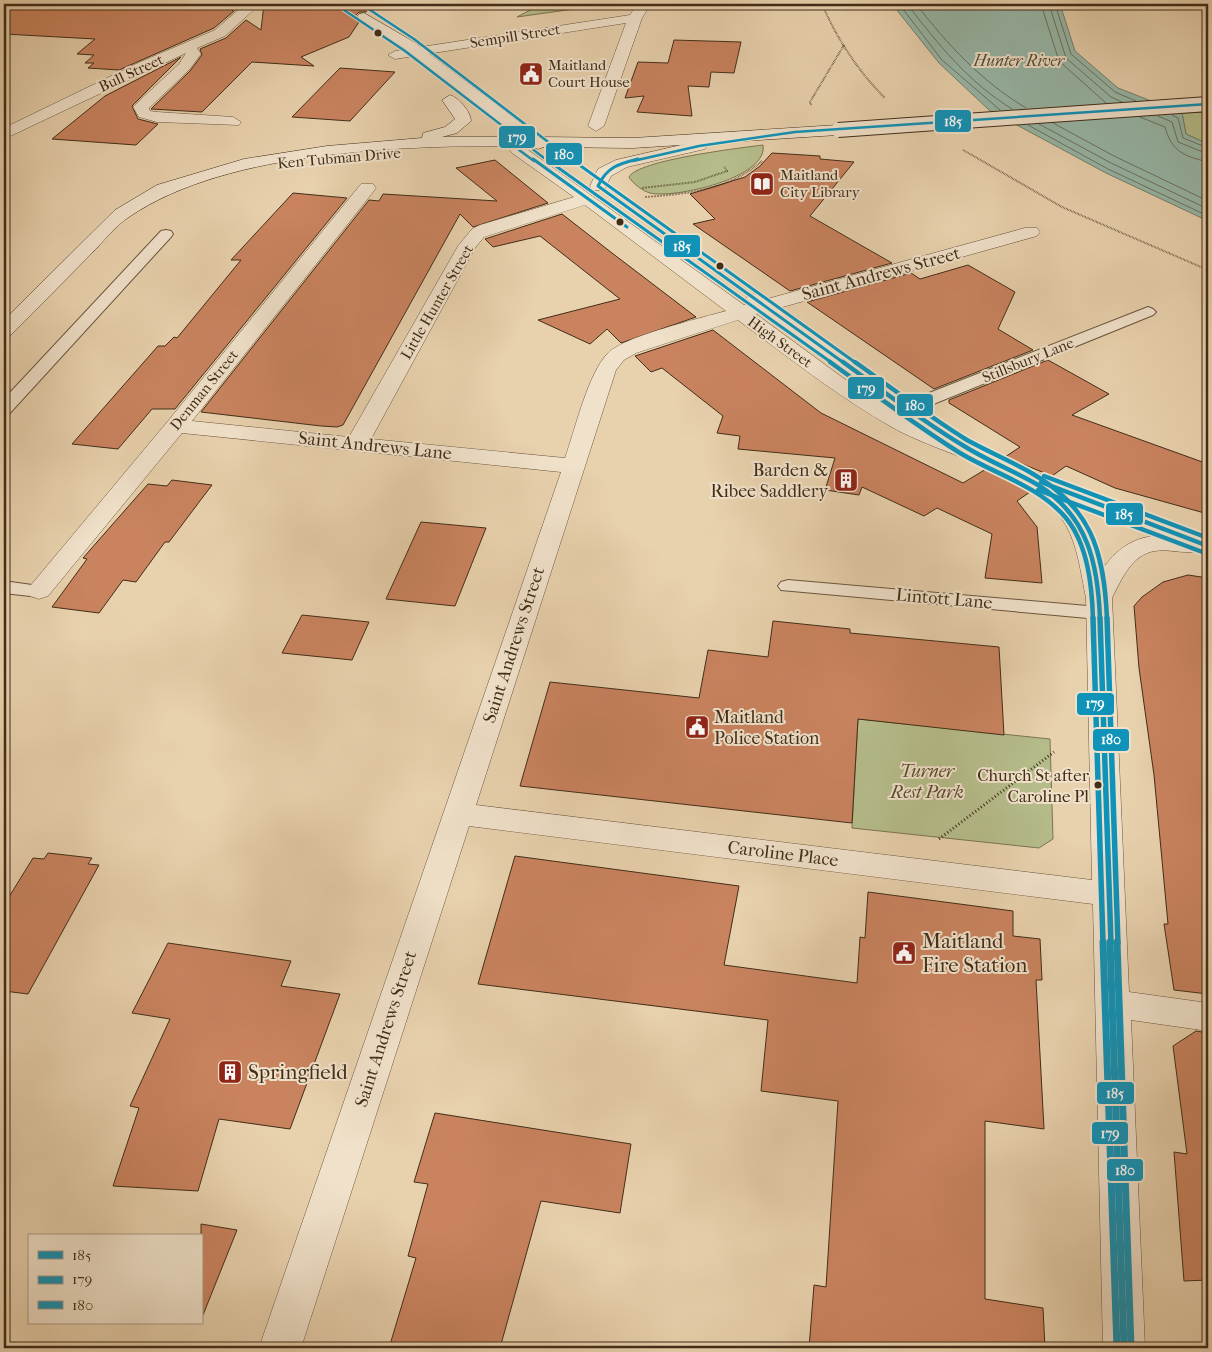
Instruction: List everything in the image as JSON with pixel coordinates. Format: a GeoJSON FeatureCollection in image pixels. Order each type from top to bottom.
{"type":"FeatureCollection","features":[{"type":"Feature","properties":{"kind":"street","name":"Bull Street"},"geometry":{"type":"LineString","coordinates":[[4,134],[220,33],[253,4]]}},
{"type":"Feature","properties":{"kind":"street","name":"High Street"},"geometry":{"type":"LineString","coordinates":[[348,4],[372,24],[381,44],[450,100],[512,146],[655,228],[842,388],[873,408],[900,423],[1020,474],[1208,546]]}},
{"type":"Feature","properties":{"kind":"street"},"geometry":{"type":"LineString","coordinates":[[596,126],[635,18],[643,4]]}},
{"type":"Feature","properties":{"kind":"street","name":"High Street"},"geometry":{"type":"LineString","coordinates":[[364,17],[417,52],[541,146],[635,233],[979,455]]}},
{"type":"Feature","properties":{"kind":"street","name":"Sempill Street"},"geometry":{"type":"LineString","coordinates":[[395,55],[635,18]]}},
{"type":"Feature","properties":{"kind":"street"},"geometry":{"type":"LineString","coordinates":[[186,48],[194,54],[184,67],[141,107],[144,114],[157,117],[234,122]]}},
{"type":"Feature","properties":{"kind":"street"},"geometry":{"type":"LineString","coordinates":[[291,155],[342,146],[436,135],[459,126],[463,121],[463,116],[450,100]]}},
{"type":"Feature","properties":{"kind":"street"},"geometry":{"type":"LineString","coordinates":[[512,146],[633,143],[1208,104]]}},
{"type":"Feature","properties":{"kind":"street"},"geometry":{"type":"LineString","coordinates":[[541,146],[628,152],[699,146],[795,132]]}},
{"type":"Feature","properties":{"kind":"street","name":"Ken Tubman Drive"},"geometry":{"type":"LineString","coordinates":[[4,331],[106,226],[143,199],[164,189],[212,172],[291,155],[386,145],[512,146]]}},
{"type":"Feature","properties":{"kind":"street","name":"Ken Tubman Drive"},"geometry":{"type":"LineString","coordinates":[[164,189],[254,166],[315,158],[512,146]]}},
{"type":"Feature","properties":{"kind":"street"},"geometry":{"type":"LineString","coordinates":[[592,193],[604,173],[622,163],[699,146]]}},
{"type":"Feature","properties":{"kind":"street","name":"Denman Street"},"geometry":{"type":"LineString","coordinates":[[39,590],[176,426],[368,188]]}},
{"type":"Feature","properties":{"kind":"street","name":"Little Hunter Street"},"geometry":{"type":"LineString","coordinates":[[356,445],[467,246],[478,233],[592,193]]}},
{"type":"Feature","properties":{"kind":"street"},"geometry":{"type":"LineString","coordinates":[[635,233],[655,228]]}},
{"type":"Feature","properties":{"kind":"street","name":"Saint Andrews Street"},"geometry":{"type":"LineString","coordinates":[[280,1348],[606,370],[614,356],[624,349],[752,310],[1032,232]]}},
{"type":"Feature","properties":{"kind":"street","name":"Saint Andrews Lane"},"geometry":{"type":"LineString","coordinates":[[176,426],[574,466]]}},
{"type":"Feature","properties":{"kind":"street"},"geometry":{"type":"LineString","coordinates":[[1020,474],[1057,499],[1080,526],[1091,556],[1099,605],[1108,894],[1114,1004],[1124,1348]]}},
{"type":"Feature","properties":{"kind":"street"},"geometry":{"type":"LineString","coordinates":[[1099,605],[1110,576],[1129,551],[1159,543],[1178,544],[1208,550]]}},
{"type":"Feature","properties":{"kind":"street","name":"Caroline Place"},"geometry":{"type":"LineString","coordinates":[[458,814],[1108,894]]}},
{"type":"Feature","properties":{"kind":"street"},"geometry":{"type":"LineString","coordinates":[[1114,1004],[1208,1017]]}},
{"type":"Feature","properties":{"kind":"lane"},"geometry":{"type":"LineString","coordinates":[[4,409],[166,234]]}},
{"type":"Feature","properties":{"kind":"lane","name":"Stillsbury Lane"},"geometry":{"type":"LineString","coordinates":[[917,416],[917,408],[930,399],[1148,312]]}},
{"type":"Feature","properties":{"kind":"lane","name":"Lintott Lane"},"geometry":{"type":"LineString","coordinates":[[788,586],[1099,605]]}},
{"type":"Feature","properties":{"kind":"lane"},"geometry":{"type":"LineString","coordinates":[[4,587],[39,590]]}},
{"type":"Feature","properties":{"kind":"path"},"geometry":{"type":"LineString","coordinates":[[180,4],[212,5]]}},
{"type":"Feature","properties":{"kind":"path"},"geometry":{"type":"LineString","coordinates":[[822,4],[828,19],[844,45],[879,93],[886,99]]}},
{"type":"Feature","properties":{"kind":"path"},"geometry":{"type":"LineString","coordinates":[[814,111],[810,102],[844,45]]}},
{"type":"Feature","properties":{"kind":"path"},"geometry":{"type":"LineString","coordinates":[[958,148],[1062,207],[1146,245],[1208,270]]}},
{"type":"Feature","properties":{"kind":"path"},"geometry":{"type":"LineString","coordinates":[[645,197],[680,194],[727,183],[747,174],[764,158]]}},
{"type":"Feature","properties":{"kind":"path"},"geometry":{"type":"LineString","coordinates":[[641,188],[695,182],[727,171],[724,166]]}},
{"type":"Feature","properties":{"kind":"path"},"geometry":{"type":"LineString","coordinates":[[934,843],[1054,752]]}},
{"type":"Feature","properties":{"kind":"green space"},"geometry":{"type":"Polygon","coordinates":[[[542,4],[576,4],[574,9],[517,17],[542,4]]]}},
{"type":"Feature","properties":{"kind":"green space"},"geometry":{"type":"Polygon","coordinates":[[[1208,112],[1208,144],[1186,134],[1182,113],[1208,112]]]}},
{"type":"Feature","properties":{"kind":"green space"},"geometry":{"type":"Polygon","coordinates":[[[763,145],[761,157],[751,167],[717,184],[697,189],[678,193],[650,193],[638,187],[629,177],[636,171],[650,165],[669,160],[763,145]]]}},
{"type":"Feature","properties":{"kind":"green space","name":"Turner Rest Park"},"geometry":{"type":"Polygon","coordinates":[[[858,719],[1050,739],[1053,839],[1039,848],[852,828],[858,719]]]}},
{"type":"Feature","properties":{"kind":"water","name":"Hunter River"},"geometry":{"type":"Polygon","coordinates":[[[892,4],[1060,4],[1075,51],[1118,88],[1182,113],[1186,134],[1208,144],[1208,221],[1106,173],[989,110],[939,63],[892,4]]]}},
{"type":"Feature","properties":{"kind":"building"},"geometry":{"type":"Polygon","coordinates":[[[4,4],[202,4],[224,5],[234,11],[214,28],[119,70],[88,68],[94,63],[85,63],[94,55],[77,54],[95,39],[4,34],[4,4]]]}},
{"type":"Feature","properties":{"kind":"building"},"geometry":{"type":"Polygon","coordinates":[[[264,4],[371,4],[366,12],[359,12],[355,16],[359,22],[349,37],[301,57],[314,66],[252,62],[202,112],[151,109],[190,71],[202,55],[200,49],[226,38],[246,20],[261,30],[264,4]]]}},
{"type":"Feature","properties":{"kind":"building"},"geometry":{"type":"Polygon","coordinates":[[[674,40],[741,42],[734,73],[711,72],[709,87],[688,86],[692,116],[637,112],[644,96],[625,98],[638,62],[668,63],[674,40]]]}},
{"type":"Feature","properties":{"kind":"building"},"geometry":{"type":"Polygon","coordinates":[[[181,57],[132,106],[138,119],[158,124],[136,145],[52,139],[105,96],[181,57]]]}},
{"type":"Feature","properties":{"kind":"building"},"geometry":{"type":"Polygon","coordinates":[[[340,68],[395,72],[350,121],[292,117],[340,68]]]}},
{"type":"Feature","properties":{"kind":"building"},"geometry":{"type":"Polygon","coordinates":[[[772,153],[820,156],[820,159],[854,162],[810,216],[892,263],[790,291],[693,224],[715,219],[690,194],[745,177],[760,166],[772,153]]]}},
{"type":"Feature","properties":{"kind":"building"},"geometry":{"type":"Polygon","coordinates":[[[495,160],[548,203],[473,227],[460,214],[343,425],[337,427],[321,426],[201,412],[369,200],[379,201],[383,194],[497,201],[456,168],[495,160]]]}},
{"type":"Feature","properties":{"kind":"building"},"geometry":{"type":"Polygon","coordinates":[[[293,193],[347,198],[175,409],[152,409],[118,449],[72,444],[158,346],[165,346],[174,337],[177,338],[241,260],[231,260],[293,193]]]}},
{"type":"Feature","properties":{"kind":"building"},"geometry":{"type":"Polygon","coordinates":[[[562,214],[696,317],[621,343],[607,329],[590,344],[538,320],[620,299],[540,236],[493,247],[485,239],[562,214]]]}},
{"type":"Feature","properties":{"kind":"building"},"geometry":{"type":"Polygon","coordinates":[[[968,265],[1015,292],[998,329],[1033,350],[934,389],[807,302],[911,273],[920,279],[968,265]]]}},
{"type":"Feature","properties":{"kind":"building"},"geometry":{"type":"Polygon","coordinates":[[[713,330],[821,413],[963,483],[986,469],[1030,492],[1017,501],[1037,527],[1042,583],[985,578],[992,534],[937,508],[924,516],[862,487],[859,495],[825,490],[835,458],[738,449],[740,436],[717,433],[723,416],[662,368],[651,372],[635,356],[713,330]]]}},
{"type":"Feature","properties":{"kind":"building"},"geometry":{"type":"Polygon","coordinates":[[[1048,360],[1109,394],[1072,415],[1208,464],[1208,514],[1115,488],[1066,466],[1052,476],[1005,457],[1020,447],[949,403],[949,400],[1048,360]]]}},
{"type":"Feature","properties":{"kind":"building"},"geometry":{"type":"Polygon","coordinates":[[[172,480],[212,485],[169,542],[165,542],[136,582],[123,580],[99,613],[52,607],[87,559],[83,558],[148,484],[167,486],[172,480]]]}},
{"type":"Feature","properties":{"kind":"building"},"geometry":{"type":"Polygon","coordinates":[[[421,522],[486,528],[455,606],[386,599],[421,522]]]}},
{"type":"Feature","properties":{"kind":"building"},"geometry":{"type":"Polygon","coordinates":[[[1188,575],[1208,578],[1208,994],[1174,990],[1164,924],[1168,924],[1154,775],[1139,668],[1134,606],[1142,597],[1163,582],[1188,575]]]}},
{"type":"Feature","properties":{"kind":"building"},"geometry":{"type":"Polygon","coordinates":[[[302,615],[369,622],[352,660],[282,653],[302,615]]]}},
{"type":"Feature","properties":{"kind":"building","name":"Maitland Police Station"},"geometry":{"type":"Polygon","coordinates":[[[773,621],[850,629],[850,633],[999,647],[1004,735],[858,719],[852,823],[520,786],[550,682],[699,698],[708,650],[768,657],[773,621]]]}},
{"type":"Feature","properties":{"kind":"building"},"geometry":{"type":"Polygon","coordinates":[[[48,853],[92,858],[88,864],[99,865],[28,994],[4,991],[4,905],[33,858],[44,859],[48,853]]]}},
{"type":"Feature","properties":{"kind":"building"},"geometry":{"type":"Polygon","coordinates":[[[515,856],[739,886],[724,965],[857,983],[860,937],[865,938],[868,892],[1013,911],[1013,936],[1040,939],[1042,980],[1036,980],[1044,1129],[985,1121],[985,1299],[1043,1308],[1045,1348],[809,1348],[814,1285],[826,1287],[838,1101],[761,1091],[768,1020],[478,984],[515,856]]]}},
{"type":"Feature","properties":{"kind":"building"},"geometry":{"type":"Polygon","coordinates":[[[168,943],[291,961],[281,986],[340,994],[290,1129],[219,1119],[198,1191],[113,1186],[139,1108],[130,1106],[170,1019],[132,1013],[168,943]]]}},
{"type":"Feature","properties":{"kind":"building"},"geometry":{"type":"Polygon","coordinates":[[[1196,1031],[1208,1033],[1208,1280],[1184,1281],[1174,1152],[1187,1154],[1173,1046],[1196,1031]]]}},
{"type":"Feature","properties":{"kind":"building"},"geometry":{"type":"Polygon","coordinates":[[[435,1113],[631,1144],[620,1213],[541,1201],[500,1348],[389,1348],[416,1258],[408,1256],[428,1184],[414,1182],[435,1113]]]}},
{"type":"Feature","properties":{"kind":"building"},"geometry":{"type":"Polygon","coordinates":[[[201,1224],[237,1230],[203,1315],[202,1234],[201,1224]]]}},
{"type":"Feature","properties":{"kind":"transit line","name":"180"},"geometry":{"type":"LineString","coordinates":[[361,4],[414,39],[551,145],[936,420],[973,443],[1028,471],[1055,488],[1078,510],[1087,523],[1098,550],[1106,598],[1131,1348]]}},
{"type":"Feature","properties":{"kind":"transit line","name":"179"},"geometry":{"type":"LineString","coordinates":[[344,10],[405,51],[543,157],[928,432],[971,459],[1031,490],[1044,499],[1056,508],[1075,532],[1084,556],[1092,599],[1117,1348]]}},
{"type":"Feature","properties":{"kind":"transit line","name":"185"},"geometry":{"type":"LineString","coordinates":[[1124,1348],[1099,598],[1093,562],[1085,536],[1072,515],[1062,503],[1050,494],[1023,477],[975,453],[932,426],[598,186],[604,173],[622,163],[699,146],[795,132],[1208,104]]}},
{"type":"Feature","properties":{"kind":"transit line","name":"185"},"geometry":{"type":"LineString","coordinates":[[507,141],[627,227]]}},
{"type":"Feature","properties":{"kind":"transit line","name":"180"},"geometry":{"type":"LineString","coordinates":[[1044,476],[1208,538]]}},
{"type":"Feature","properties":{"kind":"transit line","name":"185"},"geometry":{"type":"LineString","coordinates":[[1041,482],[1208,546]]}},
{"type":"Feature","properties":{"kind":"transit line","name":"179"},"geometry":{"type":"LineString","coordinates":[[1038,490],[1205,553]]}},
{"type":"Feature","properties":{"kind":"place","name":"Maitland Court House"},"geometry":{"type":"Point","coordinates":[531,74]}},
{"type":"Feature","properties":{"kind":"place","name":"Maitland City Library"},"geometry":{"type":"Point","coordinates":[762,184]}},
{"type":"Feature","properties":{"kind":"place","name":"Barden & Ribee Saddlery"},"geometry":{"type":"Point","coordinates":[846,480]}},
{"type":"Feature","properties":{"kind":"place","name":"Maitland Police Station"},"geometry":{"type":"Point","coordinates":[697,727]}},
{"type":"Feature","properties":{"kind":"place","name":"Church St after Caroline Pl"},"geometry":{"type":"Point","coordinates":[1098,785]}},
{"type":"Feature","properties":{"kind":"place","name":"Maitland Fire Station"},"geometry":{"type":"Point","coordinates":[904,953]}},
{"type":"Feature","properties":{"kind":"place","name":"Springfield"},"geometry":{"type":"Point","coordinates":[230,1072]}}]}
